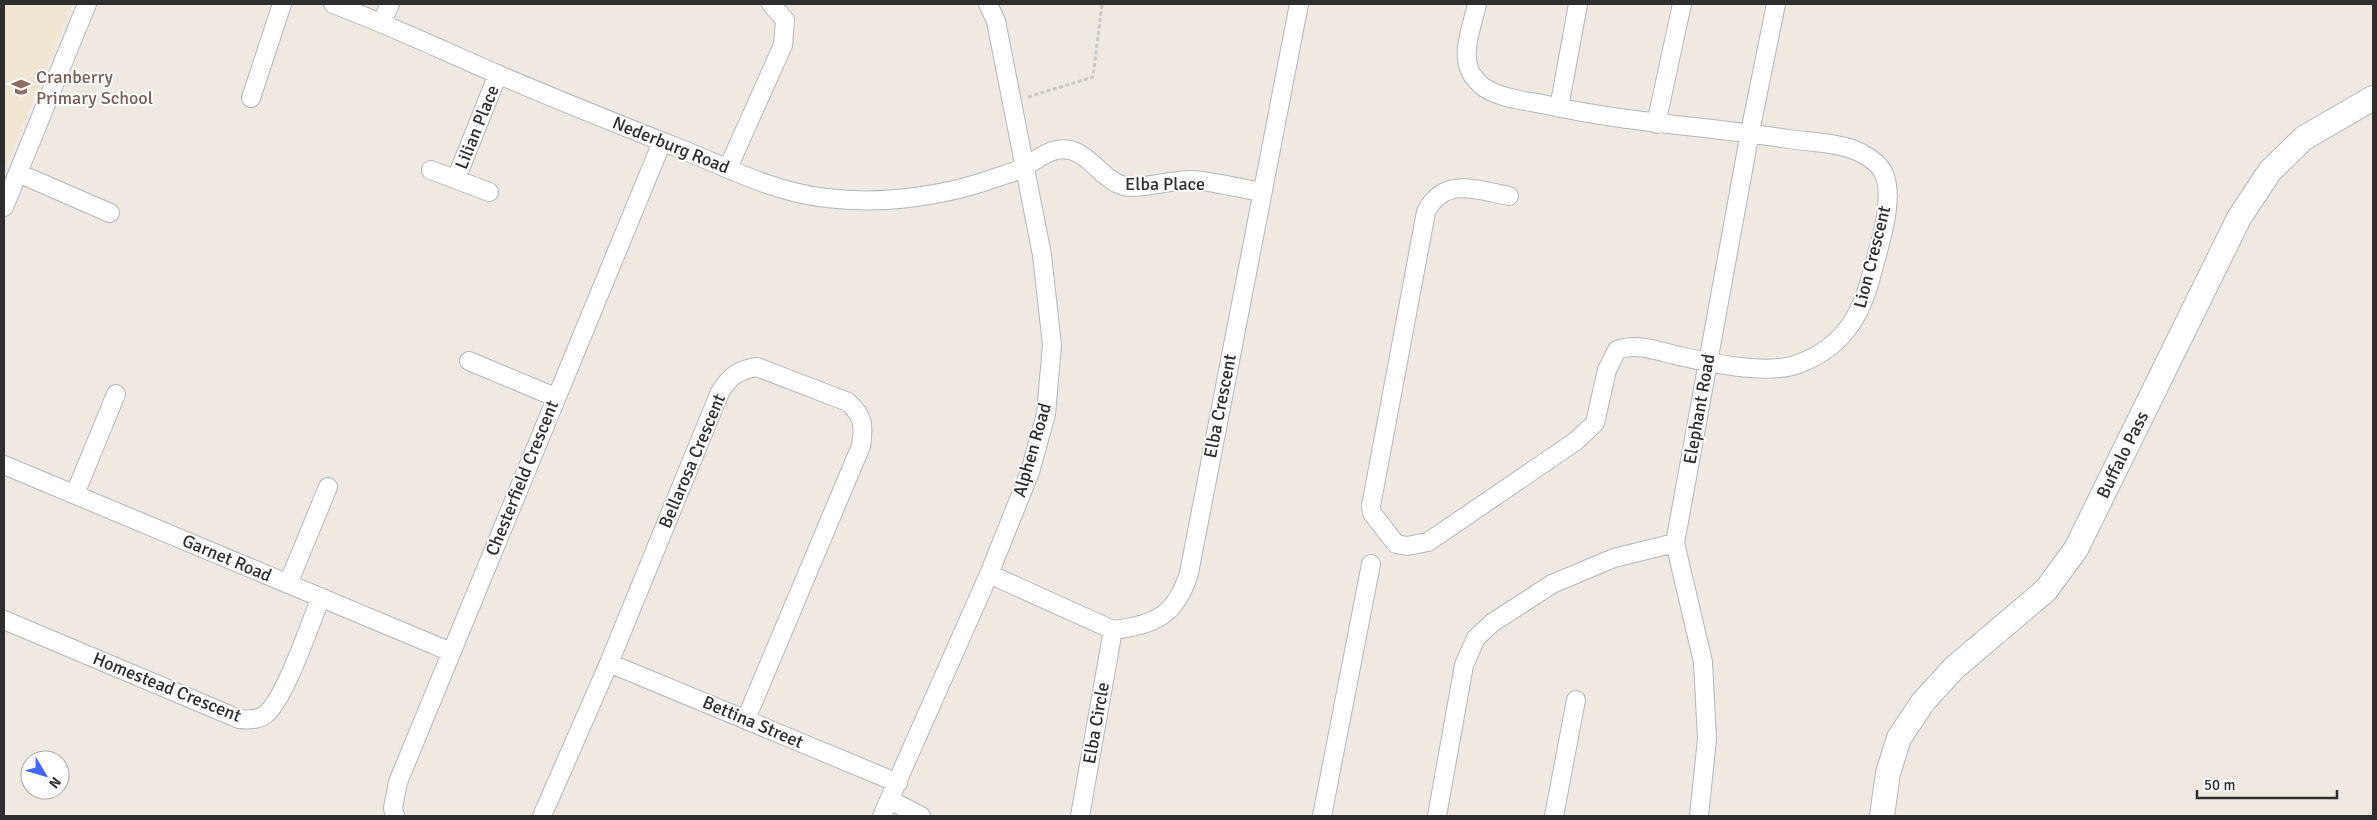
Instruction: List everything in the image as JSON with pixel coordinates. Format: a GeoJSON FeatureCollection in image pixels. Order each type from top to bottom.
{"type":"FeatureCollection","features":[{"type":"Feature","properties":{"kind":"main road","name":"Buffalo Pass"},"geometry":{"type":"LineString","coordinates":[[1882,816],[1888,773],[1899,738],[1923,702],[1954,668],[2046,590],[2076,549],[2239,218],[2270,171],[2304,138],[2373,98]]}},
{"type":"Feature","properties":{"kind":"street"},"geometry":{"type":"LineString","coordinates":[[4,207],[88,4]]}},
{"type":"Feature","properties":{"kind":"street"},"geometry":{"type":"LineString","coordinates":[[251,98],[282,4]]}},
{"type":"Feature","properties":{"kind":"street","name":"Nederburg Road"},"geometry":{"type":"LineString","coordinates":[[333,4],[382,22],[498,74],[662,142],[783,189],[826,198],[879,200],[947,190],[985,182],[1025,167]]}},
{"type":"Feature","properties":{"kind":"street"},"geometry":{"type":"LineString","coordinates":[[382,22],[390,4]]}},
{"type":"Feature","properties":{"kind":"street"},"geometry":{"type":"LineString","coordinates":[[728,168],[783,45],[784,20],[771,4]]}},
{"type":"Feature","properties":{"kind":"street","name":"Alphen Road"},"geometry":{"type":"LineString","coordinates":[[882,816],[989,574],[1030,472],[1046,414],[1052,345],[1042,255],[996,21],[988,4]]}},
{"type":"Feature","properties":{"kind":"street","name":"Elba Crescent"},"geometry":{"type":"LineString","coordinates":[[1113,630],[1132,628],[1151,622],[1168,612],[1182,594],[1189,573],[1261,192],[1299,4]]}},
{"type":"Feature","properties":{"kind":"street","name":"Lion Crescent"},"geometry":{"type":"LineString","coordinates":[[1477,4],[1466,53],[1470,72],[1484,88],[1508,96],[1559,108],[1656,124],[1750,132],[1851,149],[1869,157],[1884,173],[1888,197],[1882,234],[1868,291],[1857,317],[1840,338],[1827,348],[1796,365],[1771,369],[1707,362],[1635,346],[1617,350],[1607,370],[1595,423],[1576,441],[1428,542],[1407,546],[1396,544],[1372,513],[1371,506],[1426,212],[1431,202],[1438,196],[1456,188],[1509,196]]}},
{"type":"Feature","properties":{"kind":"street"},"geometry":{"type":"LineString","coordinates":[[1559,108],[1578,4]]}},
{"type":"Feature","properties":{"kind":"street"},"geometry":{"type":"LineString","coordinates":[[1656,124],[1682,4]]}},
{"type":"Feature","properties":{"kind":"street","name":"Elephant Road"},"geometry":{"type":"LineString","coordinates":[[1699,816],[1707,739],[1703,662],[1675,543],[1750,132],[1776,4]]}},
{"type":"Feature","properties":{"kind":"street","name":"Lilian Place"},"geometry":{"type":"LineString","coordinates":[[456,179],[498,74]]}},
{"type":"Feature","properties":{"kind":"street","name":"Chesterfield Crescent"},"geometry":{"type":"LineString","coordinates":[[395,816],[393,808],[398,782],[662,142]]}},
{"type":"Feature","properties":{"kind":"street","name":"Elba Place"},"geometry":{"type":"LineString","coordinates":[[1025,167],[1043,154],[1058,150],[1072,150],[1084,156],[1117,184],[1128,187],[1168,181],[1193,180],[1261,192]]}},
{"type":"Feature","properties":{"kind":"street","name":"Lilian Place"},"geometry":{"type":"LineString","coordinates":[[431,170],[490,192]]}},
{"type":"Feature","properties":{"kind":"street"},"geometry":{"type":"LineString","coordinates":[[18,173],[110,213]]}},
{"type":"Feature","properties":{"kind":"street"},"geometry":{"type":"LineString","coordinates":[[469,361],[556,397]]}},
{"type":"Feature","properties":{"kind":"street","name":"Bellarosa Crescent"},"geometry":{"type":"LineString","coordinates":[[542,816],[609,663],[720,392],[730,376],[742,369],[757,367],[848,402],[859,413],[863,427],[861,446],[746,719]]}},
{"type":"Feature","properties":{"kind":"street"},"geometry":{"type":"LineString","coordinates":[[75,494],[116,394]]}},
{"type":"Feature","properties":{"kind":"street","name":"Garnet Road"},"geometry":{"type":"LineString","coordinates":[[4,465],[451,652]]}},
{"type":"Feature","properties":{"kind":"street"},"geometry":{"type":"LineString","coordinates":[[288,584],[328,487]]}},
{"type":"Feature","properties":{"kind":"street"},"geometry":{"type":"LineString","coordinates":[[1437,816],[1464,665],[1476,638],[1492,623],[1552,584],[1614,558],[1675,543]]}},
{"type":"Feature","properties":{"kind":"street"},"geometry":{"type":"LineString","coordinates":[[1322,816],[1371,564]]}},
{"type":"Feature","properties":{"kind":"street"},"geometry":{"type":"LineString","coordinates":[[989,574],[1113,630]]}},
{"type":"Feature","properties":{"kind":"street","name":"Homestead Crescent"},"geometry":{"type":"LineString","coordinates":[[4,620],[239,720],[252,720],[263,716],[272,708],[282,693],[321,597]]}},
{"type":"Feature","properties":{"kind":"street","name":"Elba Circle"},"geometry":{"type":"LineString","coordinates":[[1080,816],[1113,630]]}},
{"type":"Feature","properties":{"kind":"street","name":"Bettina Street"},"geometry":{"type":"LineString","coordinates":[[609,663],[898,783]]}},
{"type":"Feature","properties":{"kind":"street"},"geometry":{"type":"LineString","coordinates":[[1554,816],[1576,700]]}},
{"type":"Feature","properties":{"kind":"street"},"geometry":{"type":"LineString","coordinates":[[890,800],[921,816]]}},
{"type":"Feature","properties":{"kind":"path"},"geometry":{"type":"LineString","coordinates":[[1013,101],[1093,77],[1102,4]]}},
{"type":"Feature","properties":{"kind":"shaded area","name":"Cranberry Primary School"},"geometry":{"type":"Polygon","coordinates":[[[4,4],[72,4],[4,170],[4,4]]]}},
{"type":"Feature","properties":{"kind":"place","name":"Cranberry Primary School"},"geometry":{"type":"Point","coordinates":[21,87]}}]}
